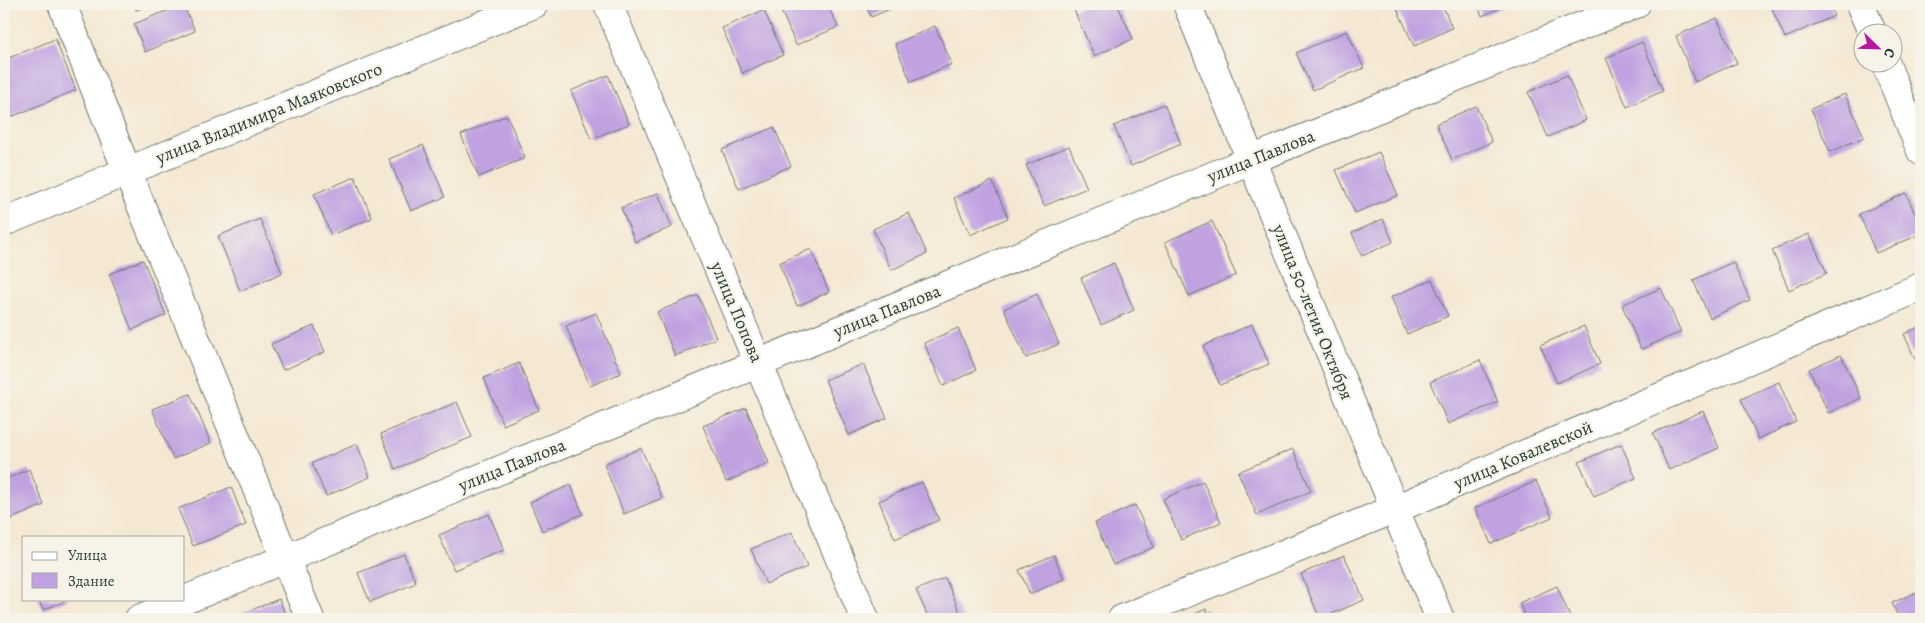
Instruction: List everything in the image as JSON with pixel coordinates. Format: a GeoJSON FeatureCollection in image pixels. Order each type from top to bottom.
{"type":"FeatureCollection","features":[{"type":"Feature","properties":{"kind":"street"},"geometry":{"type":"LineString","coordinates":[[62,4],[127,171],[310,619]]}},
{"type":"Feature","properties":{"kind":"street","name":"улица Владимира Маяковского"},"geometry":{"type":"LineString","coordinates":[[4,222],[534,4]]}},
{"type":"Feature","properties":{"kind":"street","name":"улица Попова"},"geometry":{"type":"LineString","coordinates":[[608,4],[865,619]]}},
{"type":"Feature","properties":{"kind":"street","name":"улица 50-летия Октября"},"geometry":{"type":"LineString","coordinates":[[1187,4],[1440,619]]}},
{"type":"Feature","properties":{"kind":"street","name":"улица Павлова"},"geometry":{"type":"LineString","coordinates":[[185,600],[1251,160],[1636,4]]}},
{"type":"Feature","properties":{"kind":"street"},"geometry":{"type":"LineString","coordinates":[[1860,4],[1868,22]]}},
{"type":"Feature","properties":{"kind":"street"},"geometry":{"type":"LineString","coordinates":[[1889,72],[1921,151]]}},
{"type":"Feature","properties":{"kind":"street","name":"улица Ковалевской"},"geometry":{"type":"LineString","coordinates":[[1122,619],[1395,509],[1921,287]]}},
{"type":"Feature","properties":{"kind":"street","name":"улица Павлова"},"geometry":{"type":"LineString","coordinates":[[138,619],[185,600]]}},
{"type":"Feature","properties":{"kind":"building"},"geometry":{"type":"Polygon","coordinates":[[[134,4],[153,4],[136,10],[134,4]]]}},
{"type":"Feature","properties":{"kind":"building"},"geometry":{"type":"Polygon","coordinates":[[[183,4],[195,31],[145,52],[134,24],[183,4]]]}},
{"type":"Feature","properties":{"kind":"building"},"geometry":{"type":"Polygon","coordinates":[[[778,4],[827,4],[838,27],[796,45],[778,4]]]}},
{"type":"Feature","properties":{"kind":"building"},"geometry":{"type":"Polygon","coordinates":[[[865,4],[902,4],[871,17],[865,4]]]}},
{"type":"Feature","properties":{"kind":"building"},"geometry":{"type":"Polygon","coordinates":[[[1088,4],[1117,4],[1133,39],[1094,56],[1074,10],[1088,4]]]}},
{"type":"Feature","properties":{"kind":"building"},"geometry":{"type":"Polygon","coordinates":[[[1395,4],[1442,4],[1452,28],[1414,46],[1395,4]]]}},
{"type":"Feature","properties":{"kind":"building"},"geometry":{"type":"Polygon","coordinates":[[[1477,4],[1510,4],[1482,16],[1477,4]]]}},
{"type":"Feature","properties":{"kind":"building"},"geometry":{"type":"Polygon","coordinates":[[[1770,4],[1829,4],[1834,16],[1785,38],[1770,4]]]}},
{"type":"Feature","properties":{"kind":"building"},"geometry":{"type":"Polygon","coordinates":[[[764,10],[783,55],[742,73],[722,28],[764,10]]]}},
{"type":"Feature","properties":{"kind":"building"},"geometry":{"type":"Polygon","coordinates":[[[1717,18],[1737,63],[1695,82],[1676,36],[1717,18]]]}},
{"type":"Feature","properties":{"kind":"building"},"geometry":{"type":"Polygon","coordinates":[[[935,26],[952,64],[911,82],[895,44],[935,26]]]}},
{"type":"Feature","properties":{"kind":"building"},"geometry":{"type":"Polygon","coordinates":[[[1347,31],[1364,68],[1313,90],[1296,53],[1347,31]]]}},
{"type":"Feature","properties":{"kind":"building"},"geometry":{"type":"Polygon","coordinates":[[[55,39],[76,90],[4,120],[4,60],[55,39]]]}},
{"type":"Feature","properties":{"kind":"building"},"geometry":{"type":"Polygon","coordinates":[[[1642,42],[1663,91],[1627,107],[1606,58],[1642,42]]]}},
{"type":"Feature","properties":{"kind":"building"},"geometry":{"type":"Polygon","coordinates":[[[608,75],[629,124],[591,139],[571,91],[608,75]]]}},
{"type":"Feature","properties":{"kind":"building"},"geometry":{"type":"Polygon","coordinates":[[[1567,75],[1586,120],[1548,137],[1528,92],[1567,75]]]}},
{"type":"Feature","properties":{"kind":"building"},"geometry":{"type":"Polygon","coordinates":[[[1845,94],[1864,137],[1830,152],[1811,109],[1845,94]]]}},
{"type":"Feature","properties":{"kind":"building"},"geometry":{"type":"Polygon","coordinates":[[[1164,104],[1181,144],[1131,166],[1114,126],[1164,104]]]}},
{"type":"Feature","properties":{"kind":"building"},"geometry":{"type":"Polygon","coordinates":[[[1476,106],[1492,142],[1452,160],[1436,124],[1476,106]]]}},
{"type":"Feature","properties":{"kind":"building"},"geometry":{"type":"Polygon","coordinates":[[[507,115],[525,158],[479,177],[461,135],[507,115]]]}},
{"type":"Feature","properties":{"kind":"building"},"geometry":{"type":"Polygon","coordinates":[[[774,127],[791,166],[739,189],[722,150],[774,127]]]}},
{"type":"Feature","properties":{"kind":"building"},"geometry":{"type":"Polygon","coordinates":[[[423,145],[445,197],[411,211],[389,159],[423,145]]]}},
{"type":"Feature","properties":{"kind":"building"},"geometry":{"type":"Polygon","coordinates":[[[1069,146],[1087,188],[1044,206],[1026,165],[1069,146]]]}},
{"type":"Feature","properties":{"kind":"building"},"geometry":{"type":"Polygon","coordinates":[[[1379,152],[1398,195],[1355,213],[1336,170],[1379,152]]]}},
{"type":"Feature","properties":{"kind":"building"},"geometry":{"type":"Polygon","coordinates":[[[355,177],[372,218],[331,235],[314,194],[355,177]]]}},
{"type":"Feature","properties":{"kind":"building"},"geometry":{"type":"Polygon","coordinates":[[[992,181],[1008,218],[970,235],[954,198],[992,181]]]}},
{"type":"Feature","properties":{"kind":"building"},"geometry":{"type":"Polygon","coordinates":[[[658,193],[672,227],[635,242],[621,208],[658,193]]]}},
{"type":"Feature","properties":{"kind":"building"},"geometry":{"type":"Polygon","coordinates":[[[1906,193],[1921,228],[1921,234],[1876,253],[1859,214],[1906,193]]]}},
{"type":"Feature","properties":{"kind":"building"},"geometry":{"type":"Polygon","coordinates":[[[909,213],[927,254],[891,270],[873,229],[909,213]]]}},
{"type":"Feature","properties":{"kind":"building"},"geometry":{"type":"Polygon","coordinates":[[[260,219],[282,273],[240,291],[218,236],[260,219]]]}},
{"type":"Feature","properties":{"kind":"building"},"geometry":{"type":"Polygon","coordinates":[[[1383,219],[1393,242],[1362,256],[1352,233],[1383,219]]]}},
{"type":"Feature","properties":{"kind":"building"},"geometry":{"type":"Polygon","coordinates":[[[1212,221],[1236,275],[1189,296],[1165,242],[1212,221]]]}},
{"type":"Feature","properties":{"kind":"building"},"geometry":{"type":"Polygon","coordinates":[[[1809,234],[1827,273],[1789,290],[1772,250],[1809,234]]]}},
{"type":"Feature","properties":{"kind":"building"},"geometry":{"type":"Polygon","coordinates":[[[811,249],[829,292],[797,306],[779,263],[811,249]]]}},
{"type":"Feature","properties":{"kind":"building"},"geometry":{"type":"Polygon","coordinates":[[[143,260],[166,315],[132,330],[109,274],[143,260]]]}},
{"type":"Feature","properties":{"kind":"building"},"geometry":{"type":"Polygon","coordinates":[[[1733,262],[1750,300],[1710,318],[1693,280],[1733,262]]]}},
{"type":"Feature","properties":{"kind":"building"},"geometry":{"type":"Polygon","coordinates":[[[1114,263],[1134,310],[1101,325],[1081,278],[1114,263]]]}},
{"type":"Feature","properties":{"kind":"building"},"geometry":{"type":"Polygon","coordinates":[[[1432,280],[1448,316],[1407,334],[1391,297],[1432,280]]]}},
{"type":"Feature","properties":{"kind":"building"},"geometry":{"type":"Polygon","coordinates":[[[1661,288],[1681,332],[1641,349],[1622,305],[1661,288]]]}},
{"type":"Feature","properties":{"kind":"building"},"geometry":{"type":"Polygon","coordinates":[[[1037,294],[1059,344],[1026,358],[1004,309],[1037,294]]]}},
{"type":"Feature","properties":{"kind":"building"},"geometry":{"type":"Polygon","coordinates":[[[698,295],[716,338],[675,356],[657,312],[698,295]]]}},
{"type":"Feature","properties":{"kind":"building"},"geometry":{"type":"Polygon","coordinates":[[[596,313],[621,373],[590,386],[566,326],[596,313]]]}},
{"type":"Feature","properties":{"kind":"building"},"geometry":{"type":"Polygon","coordinates":[[[1252,324],[1269,364],[1220,385],[1203,346],[1252,324]]]}},
{"type":"Feature","properties":{"kind":"building"},"geometry":{"type":"Polygon","coordinates":[[[314,326],[325,352],[283,370],[271,344],[314,326]]]}},
{"type":"Feature","properties":{"kind":"building"},"geometry":{"type":"Polygon","coordinates":[[[1584,326],[1600,364],[1557,383],[1540,345],[1584,326]]]}},
{"type":"Feature","properties":{"kind":"building"},"geometry":{"type":"Polygon","coordinates":[[[1921,326],[1921,373],[1904,334],[1921,326]]]}},
{"type":"Feature","properties":{"kind":"building"},"geometry":{"type":"Polygon","coordinates":[[[958,328],[976,370],[943,386],[924,343],[958,328]]]}},
{"type":"Feature","properties":{"kind":"building"},"geometry":{"type":"Polygon","coordinates":[[[1841,355],[1861,398],[1828,413],[1809,369],[1841,355]]]}},
{"type":"Feature","properties":{"kind":"building"},"geometry":{"type":"Polygon","coordinates":[[[1480,360],[1498,402],[1448,424],[1430,382],[1480,360]]]}},
{"type":"Feature","properties":{"kind":"building"},"geometry":{"type":"Polygon","coordinates":[[[519,363],[539,410],[503,425],[484,378],[519,363]]]}},
{"type":"Feature","properties":{"kind":"building"},"geometry":{"type":"Polygon","coordinates":[[[863,364],[887,418],[849,435],[825,380],[863,364]]]}},
{"type":"Feature","properties":{"kind":"building"},"geometry":{"type":"Polygon","coordinates":[[[1779,382],[1796,422],[1758,439],[1741,399],[1779,382]]]}},
{"type":"Feature","properties":{"kind":"building"},"geometry":{"type":"Polygon","coordinates":[[[190,394],[211,443],[173,459],[152,409],[190,394]]]}},
{"type":"Feature","properties":{"kind":"building"},"geometry":{"type":"Polygon","coordinates":[[[457,402],[472,437],[395,469],[381,434],[457,402]]]}},
{"type":"Feature","properties":{"kind":"building"},"geometry":{"type":"Polygon","coordinates":[[[746,408],[769,463],[726,482],[703,426],[746,408]]]}},
{"type":"Feature","properties":{"kind":"building"},"geometry":{"type":"Polygon","coordinates":[[[1703,411],[1719,448],[1669,470],[1653,433],[1703,411]]]}},
{"type":"Feature","properties":{"kind":"building"},"geometry":{"type":"Polygon","coordinates":[[[357,444],[370,477],[326,496],[312,463],[357,444]]]}},
{"type":"Feature","properties":{"kind":"building"},"geometry":{"type":"Polygon","coordinates":[[[1621,444],[1636,478],[1594,496],[1579,462],[1621,444]]]}},
{"type":"Feature","properties":{"kind":"building"},"geometry":{"type":"Polygon","coordinates":[[[641,448],[662,498],[624,514],[604,464],[641,448]]]}},
{"type":"Feature","properties":{"kind":"building"},"geometry":{"type":"Polygon","coordinates":[[[1293,449],[1311,491],[1257,515],[1238,472],[1293,449]]]}},
{"type":"Feature","properties":{"kind":"building"},"geometry":{"type":"Polygon","coordinates":[[[29,469],[44,505],[9,520],[4,508],[4,480],[29,469]]]}},
{"type":"Feature","properties":{"kind":"building"},"geometry":{"type":"Polygon","coordinates":[[[1203,481],[1221,522],[1181,540],[1163,499],[1203,481]]]}},
{"type":"Feature","properties":{"kind":"building"},"geometry":{"type":"Polygon","coordinates":[[[1536,481],[1552,517],[1491,544],[1475,508],[1536,481]]]}},
{"type":"Feature","properties":{"kind":"building"},"geometry":{"type":"Polygon","coordinates":[[[922,482],[939,520],[895,539],[879,501],[922,482]]]}},
{"type":"Feature","properties":{"kind":"building"},"geometry":{"type":"Polygon","coordinates":[[[571,485],[583,514],[542,531],[530,502],[571,485]]]}},
{"type":"Feature","properties":{"kind":"building"},"geometry":{"type":"Polygon","coordinates":[[[231,487],[246,525],[193,546],[178,509],[231,487]]]}},
{"type":"Feature","properties":{"kind":"building"},"geometry":{"type":"Polygon","coordinates":[[[1135,505],[1154,547],[1113,565],[1095,523],[1135,505]]]}},
{"type":"Feature","properties":{"kind":"building"},"geometry":{"type":"Polygon","coordinates":[[[489,514],[504,550],[454,570],[439,535],[489,514]]]}},
{"type":"Feature","properties":{"kind":"building"},"geometry":{"type":"Polygon","coordinates":[[[792,532],[807,567],[766,584],[751,549],[792,532]]]}},
{"type":"Feature","properties":{"kind":"building"},"geometry":{"type":"Polygon","coordinates":[[[404,554],[416,583],[370,602],[358,573],[404,554]]]}},
{"type":"Feature","properties":{"kind":"building"},"geometry":{"type":"Polygon","coordinates":[[[1054,555],[1064,579],[1030,594],[1019,570],[1054,555]]]}},
{"type":"Feature","properties":{"kind":"building"},"geometry":{"type":"Polygon","coordinates":[[[1344,555],[1364,600],[1320,619],[1301,574],[1344,555]]]}},
{"type":"Feature","properties":{"kind":"building"},"geometry":{"type":"Polygon","coordinates":[[[945,578],[963,619],[929,619],[916,590],[945,578]]]}},
{"type":"Feature","properties":{"kind":"building"},"geometry":{"type":"Polygon","coordinates":[[[1557,586],[1571,619],[1526,619],[1519,603],[1557,586]]]}},
{"type":"Feature","properties":{"kind":"building"},"geometry":{"type":"Polygon","coordinates":[[[1921,590],[1921,619],[1899,619],[1892,603],[1921,590]]]}},
{"type":"Feature","properties":{"kind":"building"},"geometry":{"type":"Polygon","coordinates":[[[279,599],[287,619],[229,619],[279,599]]]}},
{"type":"Feature","properties":{"kind":"building"},"geometry":{"type":"Polygon","coordinates":[[[38,600],[68,600],[43,610],[38,600]]]}},
{"type":"Feature","properties":{"kind":"building"},"geometry":{"type":"Polygon","coordinates":[[[1206,609],[1210,619],[1183,619],[1206,609]]]}},
{"type":"Feature","properties":{"kind":"building"},"geometry":{"type":"Polygon","coordinates":[[[1860,613],[1863,619],[1847,619],[1860,613]]]}}]}
